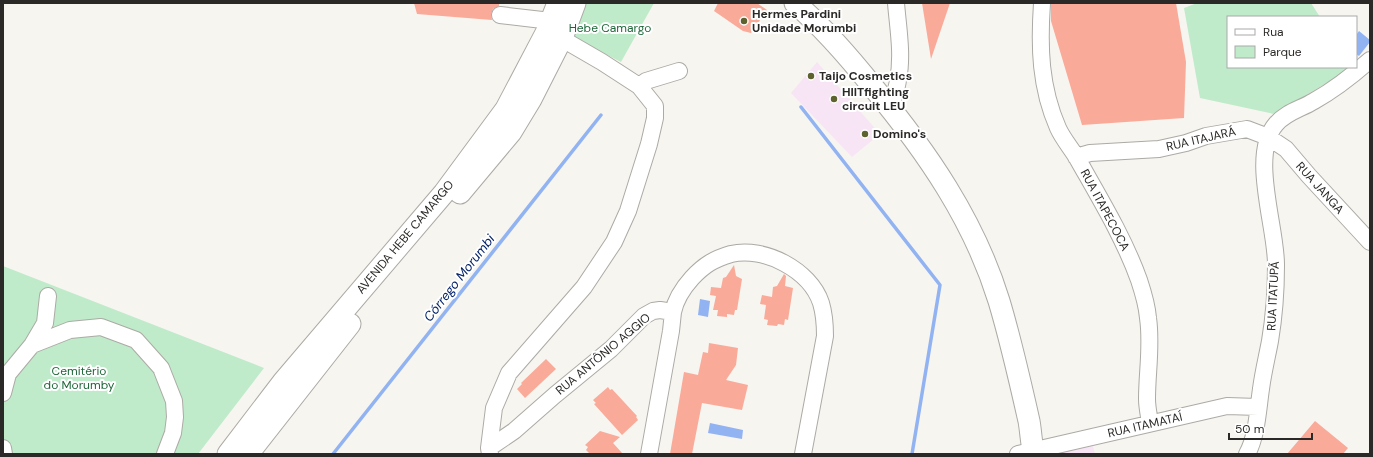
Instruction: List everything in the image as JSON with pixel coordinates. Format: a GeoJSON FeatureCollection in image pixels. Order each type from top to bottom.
{"type":"FeatureCollection","features":[{"type":"Feature","properties":{"kind":"main road","name":"AVENIDA HEBE CAMARGO"},"geometry":{"type":"LineString","coordinates":[[228,454],[283,382],[444,193],[506,110],[555,23],[575,3]]}},
{"type":"Feature","properties":{"kind":"main road"},"geometry":{"type":"LineString","coordinates":[[795,3],[811,17],[891,107],[938,173],[954,199],[983,257],[1012,344],[1029,425],[1029,453]]}},
{"type":"Feature","properties":{"kind":"main road","name":"AVENIDA HEBE CAMARGO"},"geometry":{"type":"LineString","coordinates":[[248,454],[358,314],[511,132],[531,99],[555,23]]}},
{"type":"Feature","properties":{"kind":"street"},"geometry":{"type":"LineString","coordinates":[[891,107],[898,80],[900,61],[896,3]]}},
{"type":"Feature","properties":{"kind":"street","name":"RUA ITAPECOCA"},"geometry":{"type":"LineString","coordinates":[[1042,3],[1040,53],[1041,68],[1046,92],[1058,128],[1076,157],[1128,252],[1145,302],[1150,342],[1147,400],[1150,423]]}},
{"type":"Feature","properties":{"kind":"street"},"geometry":{"type":"LineString","coordinates":[[490,451],[494,408],[509,373],[584,287],[614,242],[628,211],[649,144],[655,118],[655,106],[639,86],[555,23],[500,15]]}},
{"type":"Feature","properties":{"kind":"street"},"geometry":{"type":"LineString","coordinates":[[1268,136],[1276,124],[1289,113],[1314,101],[1353,75],[1370,60]]}},
{"type":"Feature","properties":{"kind":"street"},"geometry":{"type":"LineString","coordinates":[[639,86],[646,81],[679,71]]}},
{"type":"Feature","properties":{"kind":"street","name":"RUA ITAJARÁ"},"geometry":{"type":"LineString","coordinates":[[1076,157],[1090,153],[1159,148],[1186,143],[1206,136],[1247,129],[1268,136]]}},
{"type":"Feature","properties":{"kind":"street","name":"RUA JANGA"},"geometry":{"type":"LineString","coordinates":[[1268,136],[1286,149],[1370,242]]}},
{"type":"Feature","properties":{"kind":"street","name":"RUA ITATUPÃ"},"geometry":{"type":"LineString","coordinates":[[1247,454],[1253,436],[1270,340],[1274,302],[1276,265],[1265,180],[1264,160],[1268,136]]}},
{"type":"Feature","properties":{"kind":"street"},"geometry":{"type":"LineString","coordinates":[[649,454],[676,300],[683,287],[703,266],[714,260],[732,254],[749,253],[777,259],[791,266],[812,285],[821,302],[825,325],[825,336],[803,454]]}},
{"type":"Feature","properties":{"kind":"street"},"geometry":{"type":"LineString","coordinates":[[3,393],[5,375],[32,345],[45,323],[48,296]]}},
{"type":"Feature","properties":{"kind":"street","name":"RUA ANTÔNIO AGGIO"},"geometry":{"type":"LineString","coordinates":[[490,451],[560,390],[611,349],[644,316],[660,310],[673,312]]}},
{"type":"Feature","properties":{"kind":"street"},"geometry":{"type":"LineString","coordinates":[[32,345],[70,330],[101,327],[136,340],[161,368],[174,401],[175,418],[173,434],[165,454]]}},
{"type":"Feature","properties":{"kind":"street","name":"RUA ITAMATAÍ"},"geometry":{"type":"LineString","coordinates":[[1029,453],[1150,423],[1228,406],[1258,407]]}},
{"type":"Feature","properties":{"kind":"street"},"geometry":{"type":"LineString","coordinates":[[3,448],[4,454]]}},
{"type":"Feature","properties":{"kind":"shaded area"},"geometry":{"type":"Polygon","coordinates":[[[817,62],[880,134],[852,157],[791,93],[817,62]]]}},
{"type":"Feature","properties":{"kind":"shaded area"},"geometry":{"type":"Polygon","coordinates":[[[1091,439],[1095,454],[1039,454],[1091,439]]]}},
{"type":"Feature","properties":{"kind":"green space","name":"Hebe Camargo"},"geometry":{"type":"Polygon","coordinates":[[[586,3],[654,3],[621,62],[570,36],[586,3]]]}},
{"type":"Feature","properties":{"kind":"green space"},"geometry":{"type":"Polygon","coordinates":[[[1197,3],[1311,3],[1319,16],[1227,16],[1227,68],[1352,68],[1274,114],[1200,98],[1184,8],[1197,3]]]}},
{"type":"Feature","properties":{"kind":"green space","name":"Cemitério do Morumby"},"geometry":{"type":"Polygon","coordinates":[[[3,266],[264,368],[198,454],[3,454],[3,266]]]}},
{"type":"Feature","properties":{"kind":"water"},"geometry":{"type":"Polygon","coordinates":[[[1359,31],[1370,40],[1359,56],[1357,55],[1357,34],[1359,31]]]}},
{"type":"Feature","properties":{"kind":"water"},"geometry":{"type":"Polygon","coordinates":[[[700,299],[710,301],[708,317],[698,315],[700,299]]]}},
{"type":"Feature","properties":{"kind":"water"},"geometry":{"type":"Polygon","coordinates":[[[710,423],[743,430],[742,439],[708,433],[710,423]]]}},
{"type":"Feature","properties":{"kind":"building"},"geometry":{"type":"Polygon","coordinates":[[[414,3],[499,3],[499,6],[493,9],[491,14],[492,20],[417,14],[414,3]]]}},
{"type":"Feature","properties":{"kind":"building","name":"Hermes Pardini Unidade Morumbi"},"geometry":{"type":"Polygon","coordinates":[[[718,3],[757,3],[767,10],[751,33],[743,31],[714,11],[718,3]]]}},
{"type":"Feature","properties":{"kind":"building"},"geometry":{"type":"Polygon","coordinates":[[[922,3],[950,3],[931,59],[922,3]]]}},
{"type":"Feature","properties":{"kind":"building"},"geometry":{"type":"Polygon","coordinates":[[[1051,3],[1176,3],[1186,62],[1184,118],[1082,125],[1051,21],[1051,3]]]}},
{"type":"Feature","properties":{"kind":"building"},"geometry":{"type":"Polygon","coordinates":[[[734,265],[736,276],[742,279],[737,310],[735,310],[734,315],[727,314],[727,317],[717,316],[718,310],[713,310],[716,296],[710,295],[711,287],[721,288],[723,278],[726,277],[734,265]]]}},
{"type":"Feature","properties":{"kind":"building"},"geometry":{"type":"Polygon","coordinates":[[[784,274],[786,276],[785,286],[793,288],[788,320],[785,319],[784,325],[767,325],[768,320],[764,319],[766,305],[760,304],[762,295],[772,297],[773,287],[777,286],[784,274]]]}},
{"type":"Feature","properties":{"kind":"building"},"geometry":{"type":"Polygon","coordinates":[[[709,343],[738,348],[736,365],[726,380],[748,385],[742,410],[702,403],[692,454],[670,454],[684,372],[698,375],[703,352],[708,353],[709,343]]]}},
{"type":"Feature","properties":{"kind":"building"},"geometry":{"type":"Polygon","coordinates":[[[546,359],[556,369],[525,398],[517,389],[522,384],[521,383],[546,359]]]}},
{"type":"Feature","properties":{"kind":"building"},"geometry":{"type":"Polygon","coordinates":[[[608,387],[610,390],[612,389],[637,416],[636,417],[638,420],[622,435],[594,404],[596,403],[593,400],[608,387]]]}},
{"type":"Feature","properties":{"kind":"building"},"geometry":{"type":"Polygon","coordinates":[[[1315,421],[1348,448],[1343,454],[1287,454],[1315,421]]]}},
{"type":"Feature","properties":{"kind":"building"},"geometry":{"type":"Polygon","coordinates":[[[600,431],[620,437],[613,443],[623,454],[590,454],[586,450],[588,447],[585,445],[600,431]]]}},
{"type":"Feature","properties":{"kind":"waterway"},"geometry":{"type":"LineString","coordinates":[[801,107],[940,285],[912,454]]}},
{"type":"Feature","properties":{"kind":"waterway","name":"Córrego Morumbi"},"geometry":{"type":"LineString","coordinates":[[333,454],[601,115]]}},
{"type":"Feature","properties":{"kind":"place","name":"Hermes Pardini Unidade Morumbi"},"geometry":{"type":"Point","coordinates":[744,21]}},
{"type":"Feature","properties":{"kind":"place","name":"Taijo Cosmetics"},"geometry":{"type":"Point","coordinates":[811,76]}},
{"type":"Feature","properties":{"kind":"place","name":"HIITfighting circuit LEU"},"geometry":{"type":"Point","coordinates":[834,99]}},
{"type":"Feature","properties":{"kind":"place","name":"Domino's"},"geometry":{"type":"Point","coordinates":[865,134]}}]}
